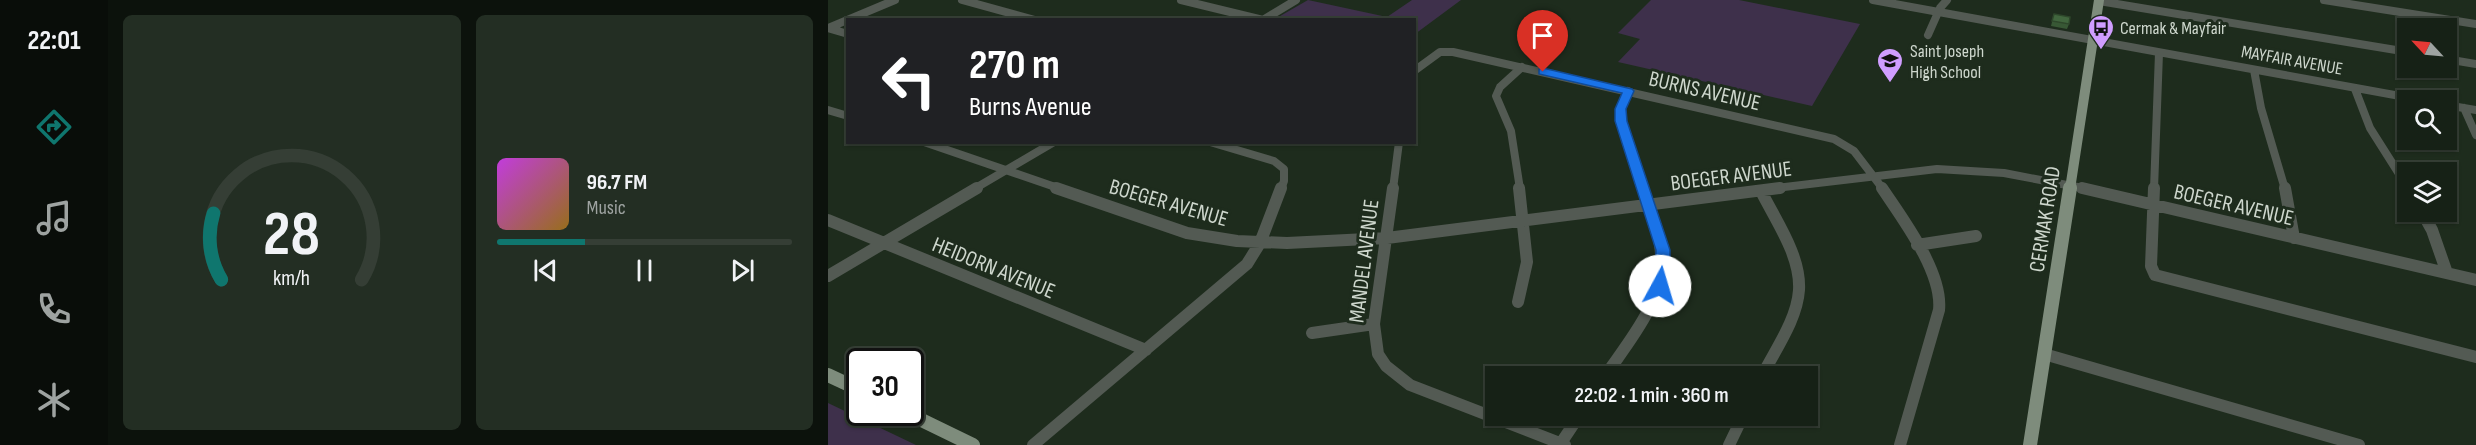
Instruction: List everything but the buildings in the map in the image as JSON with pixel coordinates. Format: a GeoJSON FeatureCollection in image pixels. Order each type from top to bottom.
{"type":"FeatureCollection","features":[{"type":"Feature","properties":{"kind":"main road","name":"CERMAK ROAD"},"geometry":{"type":"LineString","coordinates":[[2030,445],[2099,0]]}},
{"type":"Feature","properties":{"kind":"main road"},"geometry":{"type":"LineString","coordinates":[[828,375],[846,383]]}},
{"type":"Feature","properties":{"kind":"main road"},"geometry":{"type":"LineString","coordinates":[[924,421],[973,445]]}},
{"type":"Feature","properties":{"kind":"street"},"geometry":{"type":"LineString","coordinates":[[852,18],[895,0]]}},
{"type":"Feature","properties":{"kind":"street"},"geometry":{"type":"LineString","coordinates":[[962,0],[1028,18]]}},
{"type":"Feature","properties":{"kind":"street"},"geometry":{"type":"LineString","coordinates":[[1181,0],[1255,18]]}},
{"type":"Feature","properties":{"kind":"street"},"geometry":{"type":"LineString","coordinates":[[1266,18],[1296,0]]}},
{"type":"Feature","properties":{"kind":"street","name":"MAYFAIR AVENUE"},"geometry":{"type":"LineString","coordinates":[[1873,0],[2397,96]]}},
{"type":"Feature","properties":{"kind":"street"},"geometry":{"type":"LineString","coordinates":[[1928,35],[1947,0]]}},
{"type":"Feature","properties":{"kind":"street"},"geometry":{"type":"LineString","coordinates":[[2099,0],[2397,50]]}},
{"type":"Feature","properties":{"kind":"street"},"geometry":{"type":"LineString","coordinates":[[2324,0],[2476,24]]}},
{"type":"Feature","properties":{"kind":"street"},"geometry":{"type":"LineString","coordinates":[[828,28],[846,20]]}},
{"type":"Feature","properties":{"kind":"street"},"geometry":{"type":"LineString","coordinates":[[828,28],[846,33]]}},
{"type":"Feature","properties":{"kind":"street","name":"BURNS AVENUE"},"geometry":{"type":"LineString","coordinates":[[1416,69],[1433,56],[1446,51],[1834,139],[1856,153],[1917,245],[1932,273],[1940,301],[1900,445]]}},
{"type":"Feature","properties":{"kind":"street"},"geometry":{"type":"LineString","coordinates":[[2159,53],[2151,266],[2155,275],[2476,357]]}},
{"type":"Feature","properties":{"kind":"street"},"geometry":{"type":"LineString","coordinates":[[2457,61],[2476,64]]}},
{"type":"Feature","properties":{"kind":"street"},"geometry":{"type":"LineString","coordinates":[[1518,302],[1527,262],[1524,220],[1511,131],[1496,96],[1500,87],[1522,67]]}},
{"type":"Feature","properties":{"kind":"street"},"geometry":{"type":"LineString","coordinates":[[2254,70],[2261,108],[2288,198],[2295,238]]}},
{"type":"Feature","properties":{"kind":"street"},"geometry":{"type":"LineString","coordinates":[[2355,88],[2370,129],[2397,171]]}},
{"type":"Feature","properties":{"kind":"street"},"geometry":{"type":"LineString","coordinates":[[1612,366],[1648,311],[1660,286],[1663,273],[1663,250],[1621,121],[1620,109],[1628,91]]}},
{"type":"Feature","properties":{"kind":"street"},"geometry":{"type":"LineString","coordinates":[[2457,107],[2476,110]]}},
{"type":"Feature","properties":{"kind":"street"},"geometry":{"type":"LineString","coordinates":[[2464,108],[2476,135]]}},
{"type":"Feature","properties":{"kind":"street"},"geometry":{"type":"LineString","coordinates":[[828,110],[846,115]]}},
{"type":"Feature","properties":{"kind":"street","name":"BOEGER AVENUE"},"geometry":{"type":"LineString","coordinates":[[930,144],[1187,233],[1260,243],[1328,243],[1387,238],[1872,176],[1934,169],[1968,169],[2005,172],[2070,185],[2476,280]]}},
{"type":"Feature","properties":{"kind":"street"},"geometry":{"type":"LineString","coordinates":[[828,276],[1051,144]]}},
{"type":"Feature","properties":{"kind":"street"},"geometry":{"type":"LineString","coordinates":[[1034,445],[1247,264],[1260,243],[1284,181],[1284,169],[1274,161],[1217,144]]}},
{"type":"Feature","properties":{"kind":"street","name":"MANDEL AVENUE"},"geometry":{"type":"LineString","coordinates":[[1399,144],[1374,324],[1378,354],[1386,366],[1410,385],[1563,444]]}},
{"type":"Feature","properties":{"kind":"street"},"geometry":{"type":"LineString","coordinates":[[1761,191],[1794,260],[1800,284],[1796,304],[1767,366]]}},
{"type":"Feature","properties":{"kind":"street","name":"HEIDORN AVENUE"},"geometry":{"type":"LineString","coordinates":[[828,220],[1146,350]]}},
{"type":"Feature","properties":{"kind":"street"},"geometry":{"type":"LineString","coordinates":[[2428,222],[2446,273]]}},
{"type":"Feature","properties":{"kind":"street"},"geometry":{"type":"LineString","coordinates":[[1917,245],[1976,236]]}},
{"type":"Feature","properties":{"kind":"street"},"geometry":{"type":"LineString","coordinates":[[1312,333],[1374,324]]}},
{"type":"Feature","properties":{"kind":"street"},"geometry":{"type":"LineString","coordinates":[[2044,354],[2360,445]]}},
{"type":"Feature","properties":{"kind":"street"},"geometry":{"type":"LineString","coordinates":[[1563,444],[1573,426]]}},
{"type":"Feature","properties":{"kind":"street"},"geometry":{"type":"LineString","coordinates":[[1730,445],[1739,426]]}},
{"type":"Feature","properties":{"kind":"shaded area"},"geometry":{"type":"Polygon","coordinates":[[[1308,0],[1387,17],[1412,0],[1461,0],[1416,33],[1416,18],[1277,18],[1308,0]]]}},
{"type":"Feature","properties":{"kind":"shaded area"},"geometry":{"type":"Polygon","coordinates":[[[1651,0],[1739,0],[1860,24],[1812,106],[1618,62],[1640,39],[1618,33],[1651,0]]]}},
{"type":"Feature","properties":{"kind":"shaded area"},"geometry":{"type":"Polygon","coordinates":[[[828,403],[846,412],[846,426],[876,426],[916,445],[828,445],[828,403]]]}},
{"type":"Feature","properties":{"kind":"place","name":"Cermak & Mayfair"},"geometry":{"type":"Point","coordinates":[2101,51]}},
{"type":"Feature","properties":{"kind":"place","name":"Saint Joseph High School"},"geometry":{"type":"Point","coordinates":[1890,84]}},
{"type":"Feature","properties":{"kind":"route"},"geometry":{"type":"LineString","coordinates":[[1543,72],[1628,91],[1620,109],[1621,121],[1663,250],[1663,273],[1660,286]]}}]}
